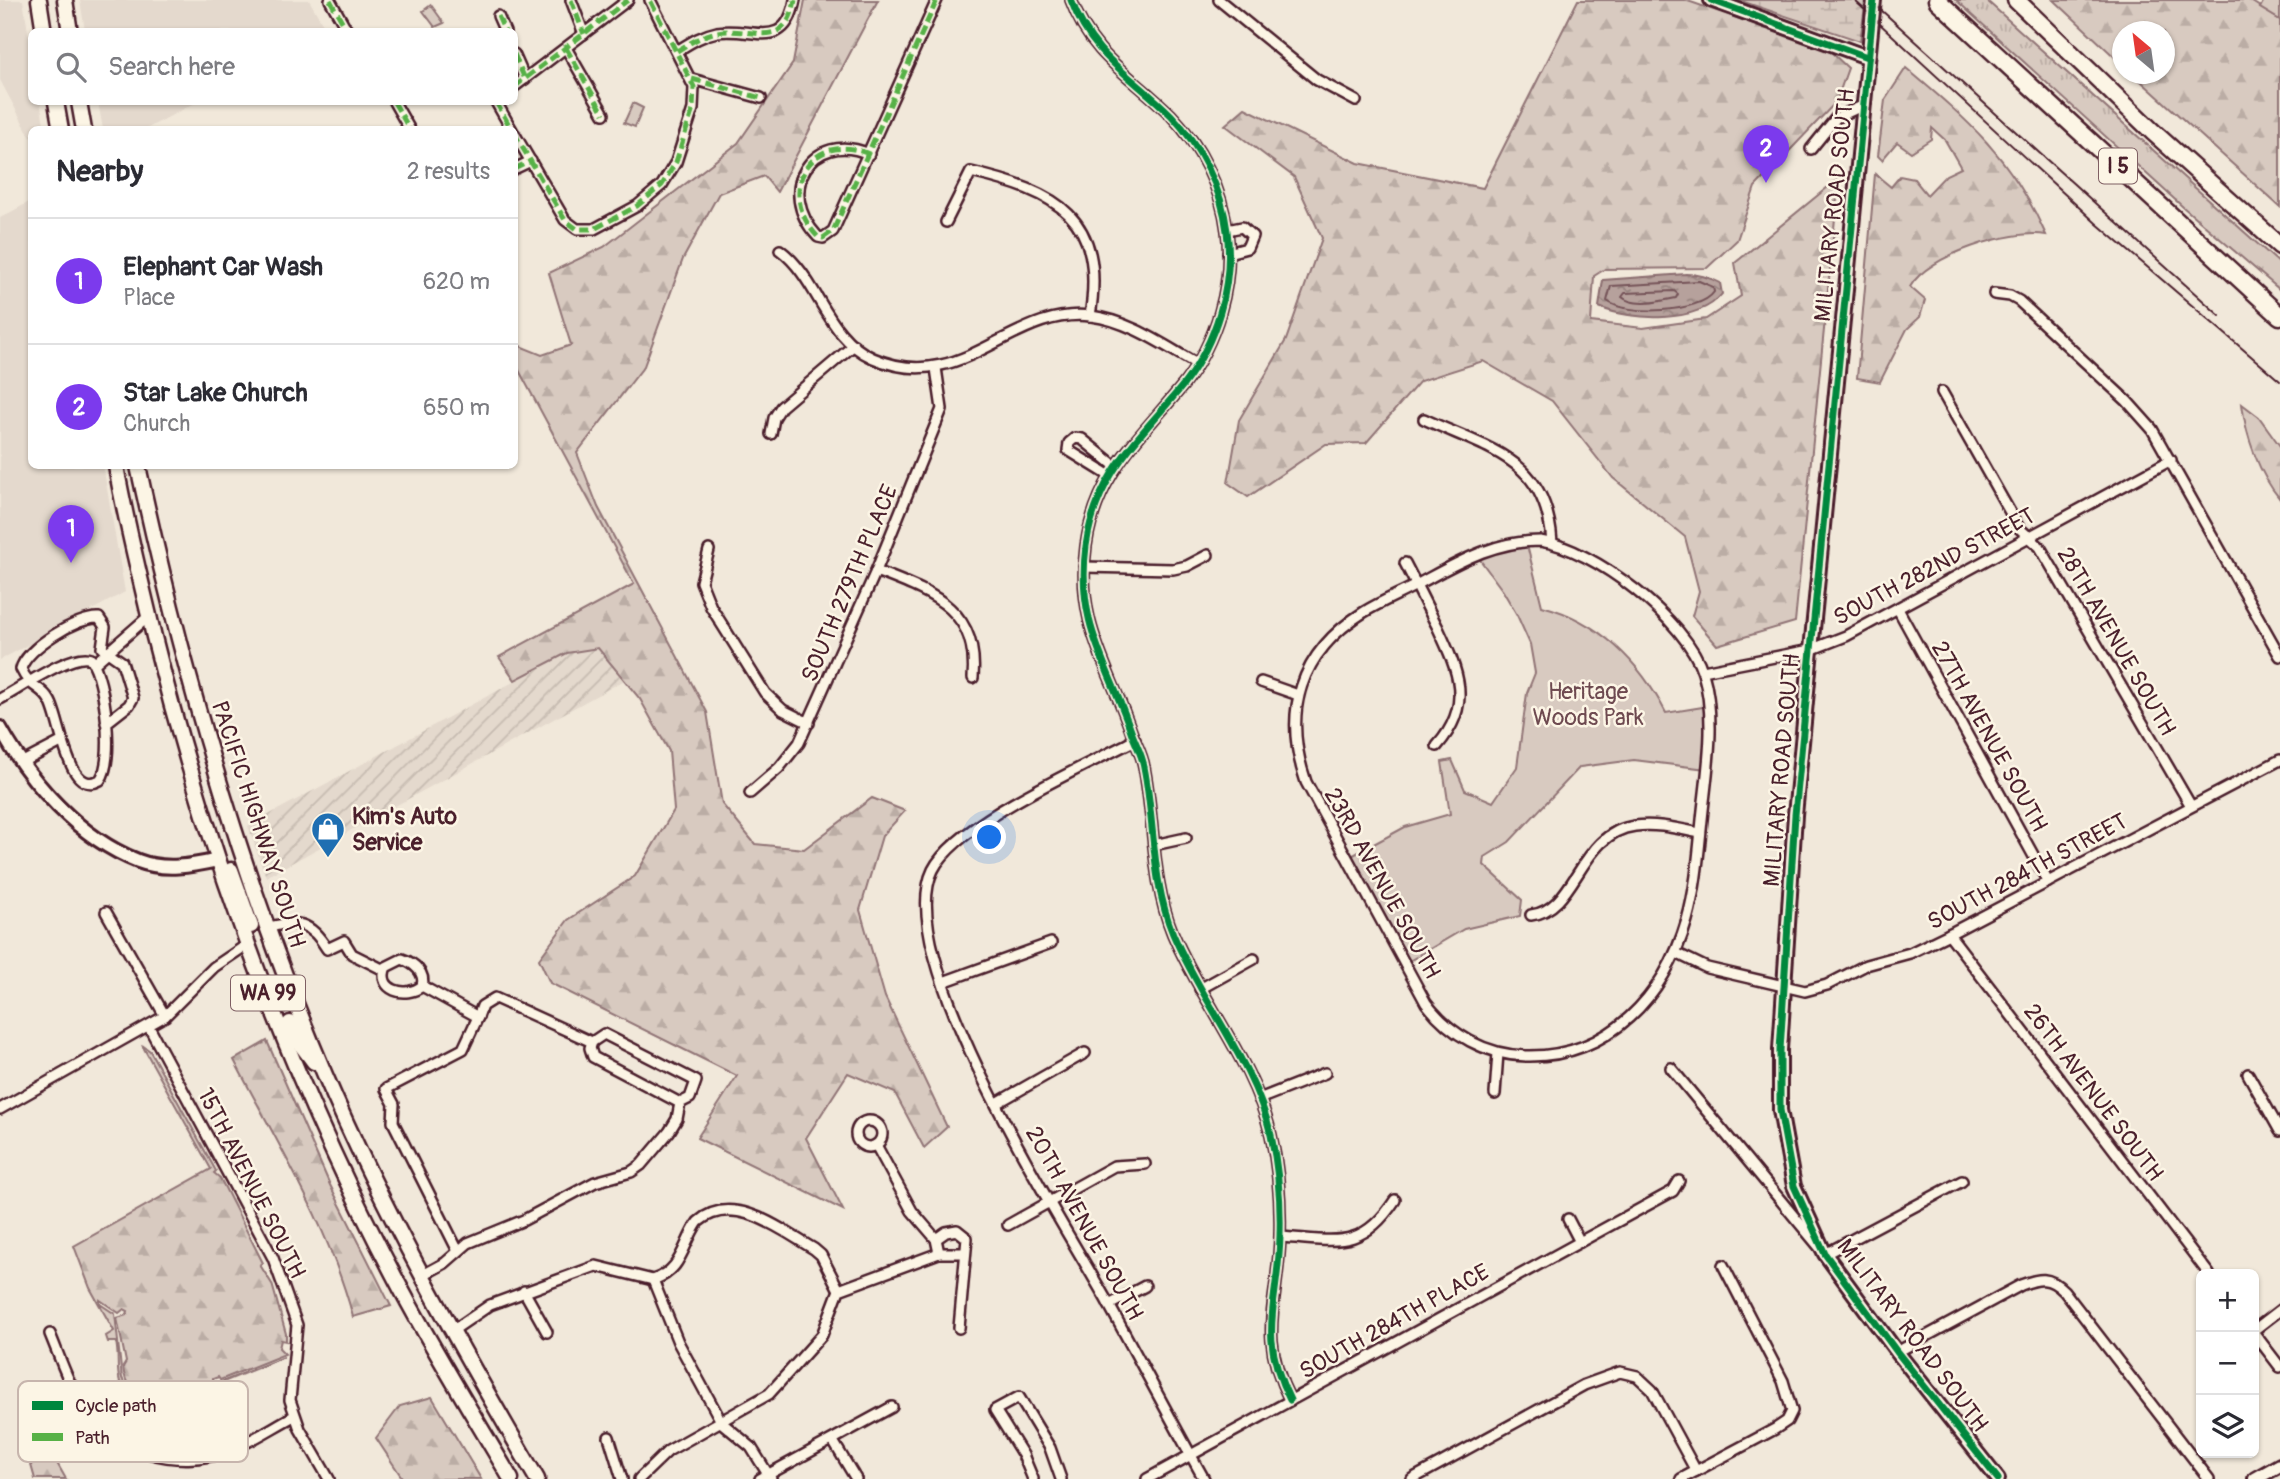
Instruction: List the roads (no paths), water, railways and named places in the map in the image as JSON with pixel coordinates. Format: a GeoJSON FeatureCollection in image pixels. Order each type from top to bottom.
{"type":"FeatureCollection","features":[{"type":"Feature","properties":{"kind":"highway","name":"I 5"},"geometry":{"type":"LineString","coordinates":[[1937,0],[2280,316]]}},
{"type":"Feature","properties":{"kind":"highway","name":"I 5"},"geometry":{"type":"LineString","coordinates":[[2016,0],[2153,132],[2280,246]]}},
{"type":"Feature","properties":{"kind":"main road"},"geometry":{"type":"LineString","coordinates":[[39,0],[43,28]]}},
{"type":"Feature","properties":{"kind":"main road"},"geometry":{"type":"LineString","coordinates":[[65,0],[69,28]]}},
{"type":"Feature","properties":{"kind":"main road"},"geometry":{"type":"LineString","coordinates":[[1711,0],[1867,57]]}},
{"type":"Feature","properties":{"kind":"main road","name":"MILITARY ROAD SOUTH"},"geometry":{"type":"LineString","coordinates":[[1874,0],[1810,650],[1779,1081],[1785,1150],[1801,1207],[1825,1254],[1897,1352],[1998,1479]]}},
{"type":"Feature","properties":{"kind":"main road"},"geometry":{"type":"LineString","coordinates":[[57,105],[60,126]]}},
{"type":"Feature","properties":{"kind":"main road"},"geometry":{"type":"LineString","coordinates":[[80,105],[83,126]]}},
{"type":"Feature","properties":{"kind":"main road","name":"PACIFIC HIGHWAY SOUTH"},"geometry":{"type":"LineString","coordinates":[[117,469],[177,729],[218,860],[248,944],[343,1170],[401,1290],[510,1479]]}},
{"type":"Feature","properties":{"kind":"main road","name":"PACIFIC HIGHWAY SOUTH"},"geometry":{"type":"LineString","coordinates":[[139,469],[199,719],[267,928],[326,1077],[421,1276],[537,1479]]}},
{"type":"Feature","properties":{"kind":"main road"},"geometry":{"type":"LineString","coordinates":[[0,728],[21,763],[59,805],[96,836],[139,861],[178,867],[218,860],[231,870],[296,1038],[326,1077]]}},
{"type":"Feature","properties":{"kind":"main road"},"geometry":{"type":"LineString","coordinates":[[343,1170],[401,1270],[413,1278],[421,1276]]}},
{"type":"Feature","properties":{"kind":"main road"},"geometry":{"type":"LineString","coordinates":[[2255,1479],[2280,1465]]}},
{"type":"Feature","properties":{"kind":"street"},"geometry":{"type":"LineString","coordinates":[[330,0],[346,28]]}},
{"type":"Feature","properties":{"kind":"street"},"geometry":{"type":"LineString","coordinates":[[571,0],[584,34]]}},
{"type":"Feature","properties":{"kind":"street"},"geometry":{"type":"LineString","coordinates":[[518,85],[628,0]]}},
{"type":"Feature","properties":{"kind":"street"},"geometry":{"type":"LineString","coordinates":[[518,139],[571,226],[585,230],[606,224],[643,202],[670,175],[694,103],[691,79],[650,0]]}},
{"type":"Feature","properties":{"kind":"street"},"geometry":{"type":"LineString","coordinates":[[677,51],[718,32],[767,34],[779,30],[790,19],[795,0]]}},
{"type":"Feature","properties":{"kind":"street"},"geometry":{"type":"LineString","coordinates":[[869,154],[859,149],[840,149],[821,155],[804,169],[798,185],[798,202],[818,237],[823,238],[833,231],[869,154],[937,0]]}},
{"type":"Feature","properties":{"kind":"street"},"geometry":{"type":"LineString","coordinates":[[1071,0],[1087,34],[1102,55],[1172,117],[1194,145],[1216,189],[1227,230],[1228,253],[1222,307],[1197,364],[1115,466],[1094,509],[1084,567],[1094,644],[1144,764],[1161,894],[1171,929],[1259,1099],[1277,1165],[1280,1237],[1271,1347],[1276,1372],[1290,1400]]}},
{"type":"Feature","properties":{"kind":"street"},"geometry":{"type":"LineString","coordinates":[[1219,0],[1317,80],[1356,101]]}},
{"type":"Feature","properties":{"kind":"street"},"geometry":{"type":"LineString","coordinates":[[498,16],[503,28]]}},
{"type":"Feature","properties":{"kind":"street"},"geometry":{"type":"LineString","coordinates":[[566,48],[604,114]]}},
{"type":"Feature","properties":{"kind":"street"},"geometry":{"type":"LineString","coordinates":[[518,63],[525,79]]}},
{"type":"Feature","properties":{"kind":"street"},"geometry":{"type":"LineString","coordinates":[[691,79],[761,98]]}},
{"type":"Feature","properties":{"kind":"street"},"geometry":{"type":"LineString","coordinates":[[396,105],[408,126]]}},
{"type":"Feature","properties":{"kind":"street"},"geometry":{"type":"LineString","coordinates":[[498,105],[510,126]]}},
{"type":"Feature","properties":{"kind":"street"},"geometry":{"type":"LineString","coordinates":[[1811,149],[1836,118],[1864,105]]}},
{"type":"Feature","properties":{"kind":"street"},"geometry":{"type":"LineString","coordinates":[[518,167],[531,160]]}},
{"type":"Feature","properties":{"kind":"street"},"geometry":{"type":"LineString","coordinates":[[946,222],[971,172],[1030,188],[1048,197],[1073,219],[1091,253],[1094,287],[1090,316]]}},
{"type":"Feature","properties":{"kind":"street"},"geometry":{"type":"LineString","coordinates":[[1227,230],[1242,227],[1252,236],[1247,248],[1228,253]]}},
{"type":"Feature","properties":{"kind":"street"},"geometry":{"type":"LineString","coordinates":[[780,250],[796,263],[825,312],[854,345],[874,358],[899,366],[914,369],[936,368],[1058,318],[1090,316],[1135,329],[1197,364]]}},
{"type":"Feature","properties":{"kind":"street"},"geometry":{"type":"LineString","coordinates":[[1994,294],[2019,301],[2127,401],[2152,429],[2280,656]]}},
{"type":"Feature","properties":{"kind":"street"},"geometry":{"type":"LineString","coordinates":[[771,434],[774,418],[781,407],[854,345]]}},
{"type":"Feature","properties":{"kind":"street","name":"SOUTH 279TH PLACE"},"geometry":{"type":"LineString","coordinates":[[750,793],[779,768],[799,743],[876,571],[942,409],[936,368]]}},
{"type":"Feature","properties":{"kind":"street","name":"28TH AVENUE SOUTH"},"geometry":{"type":"LineString","coordinates":[[1942,392],[2019,528],[2040,548],[2191,806]]}},
{"type":"Feature","properties":{"kind":"street"},"geometry":{"type":"LineString","coordinates":[[1424,419],[1523,468],[1546,501],[1552,543]]}},
{"type":"Feature","properties":{"kind":"street"},"geometry":{"type":"LineString","coordinates":[[1110,477],[1073,456],[1068,450],[1069,443],[1082,439],[1115,466]]}},
{"type":"Feature","properties":{"kind":"street","name":"SOUTH 282ND STREET"},"geometry":{"type":"LineString","coordinates":[[1703,671],[1810,650],[1898,609],[2171,460]]}},
{"type":"Feature","properties":{"kind":"street"},"geometry":{"type":"LineString","coordinates":[[1261,682],[1298,695],[1304,676],[1327,641],[1364,612],[1492,548],[1526,541],[1552,543],[1584,555],[1642,595],[1677,632],[1703,671],[1710,734],[1692,899],[1676,953],[1634,1014],[1590,1044],[1567,1053],[1541,1056],[1498,1053],[1495,1094]]}},
{"type":"Feature","properties":{"kind":"street"},"geometry":{"type":"LineString","coordinates":[[709,550],[701,582],[711,607],[765,693],[783,710],[809,723]]}},
{"type":"Feature","properties":{"kind":"street"},"geometry":{"type":"LineString","coordinates":[[1084,567],[1173,569],[1187,566],[1208,555]]}},
{"type":"Feature","properties":{"kind":"street"},"geometry":{"type":"LineString","coordinates":[[1405,563],[1460,680],[1455,720],[1437,746]]}},
{"type":"Feature","properties":{"kind":"street"},"geometry":{"type":"LineString","coordinates":[[876,571],[922,589],[954,611],[974,646],[973,678]]}},
{"type":"Feature","properties":{"kind":"street","name":"27TH AVENUE SOUTH"},"geometry":{"type":"LineString","coordinates":[[1898,609],[2048,882]]}},
{"type":"Feature","properties":{"kind":"street"},"geometry":{"type":"LineString","coordinates":[[94,663],[149,616]]}},
{"type":"Feature","properties":{"kind":"street"},"geometry":{"type":"LineString","coordinates":[[53,706],[41,690],[29,684],[21,669],[27,657],[42,644],[87,618],[99,618],[104,622],[101,645],[122,662],[133,698],[129,705],[106,723]]}},
{"type":"Feature","properties":{"kind":"street"},"geometry":{"type":"LineString","coordinates":[[0,699],[80,657],[94,663]]}},
{"type":"Feature","properties":{"kind":"street"},"geometry":{"type":"LineString","coordinates":[[47,674],[45,683],[63,741],[79,778],[96,782],[108,766],[106,723],[94,663]]}},
{"type":"Feature","properties":{"kind":"street","name":"23RD AVENUE SOUTH"},"geometry":{"type":"LineString","coordinates":[[1298,695],[1296,749],[1306,782],[1404,964],[1435,1014],[1464,1038],[1498,1053]]}},
{"type":"Feature","properties":{"kind":"street","name":"20TH AVENUE SOUTH"},"geometry":{"type":"LineString","coordinates":[[1135,740],[998,813],[963,835],[946,851],[933,870],[925,896],[928,928],[957,1025],[997,1104],[1204,1479]]}},
{"type":"Feature","properties":{"kind":"street"},"geometry":{"type":"LineString","coordinates":[[21,763],[63,741]]}},
{"type":"Feature","properties":{"kind":"street","name":"SOUTH 284TH STREET"},"geometry":{"type":"LineString","coordinates":[[1784,986],[1805,991],[1816,989],[1855,969],[1910,953],[2280,760]]}},
{"type":"Feature","properties":{"kind":"street"},"geometry":{"type":"LineString","coordinates":[[1531,915],[1544,911],[1560,899],[1597,845],[1615,832],[1645,825],[1700,833]]}},
{"type":"Feature","properties":{"kind":"street"},"geometry":{"type":"LineString","coordinates":[[1154,845],[1186,838]]}},
{"type":"Feature","properties":{"kind":"street"},"geometry":{"type":"LineString","coordinates":[[106,912],[165,1016]]}},
{"type":"Feature","properties":{"kind":"street"},"geometry":{"type":"LineString","coordinates":[[267,928],[281,924],[309,926],[317,932],[327,949],[344,941],[352,954],[384,970]]}},
{"type":"Feature","properties":{"kind":"street","name":"26TH AVENUE SOUTH"},"geometry":{"type":"LineString","coordinates":[[1949,934],[2205,1269]]}},
{"type":"Feature","properties":{"kind":"street"},"geometry":{"type":"LineString","coordinates":[[943,982],[1051,943]]}},
{"type":"Feature","properties":{"kind":"street"},"geometry":{"type":"LineString","coordinates":[[0,1109],[149,1027],[165,1016],[214,967],[248,944]]}},
{"type":"Feature","properties":{"kind":"street"},"geometry":{"type":"LineString","coordinates":[[1676,953],[1707,968],[1784,986]]}},
{"type":"Feature","properties":{"kind":"street"},"geometry":{"type":"LineString","coordinates":[[1200,989],[1255,959]]}},
{"type":"Feature","properties":{"kind":"street"},"geometry":{"type":"LineString","coordinates":[[384,970],[394,962],[407,961],[420,973],[422,986]]}},
{"type":"Feature","properties":{"kind":"street"},"geometry":{"type":"LineString","coordinates":[[384,970],[388,987],[399,992],[413,992],[422,986]]}},
{"type":"Feature","properties":{"kind":"street"},"geometry":{"type":"LineString","coordinates":[[422,986],[478,1017]]}},
{"type":"Feature","properties":{"kind":"street"},"geometry":{"type":"LineString","coordinates":[[458,1251],[393,1122],[394,1104],[386,1089],[463,1049],[482,1006],[495,998],[592,1042]]}},
{"type":"Feature","properties":{"kind":"street","name":"15TH AVENUE SOUTH"},"geometry":{"type":"LineString","coordinates":[[149,1027],[273,1258],[288,1294],[298,1338],[290,1382],[294,1416],[328,1479]]}},
{"type":"Feature","properties":{"kind":"street"},"geometry":{"type":"LineString","coordinates":[[604,1034],[696,1081],[690,1098],[680,1103],[593,1057],[590,1048],[592,1042],[604,1034]]}},
{"type":"Feature","properties":{"kind":"street"},"geometry":{"type":"LineString","coordinates":[[997,1104],[1085,1053]]}},
{"type":"Feature","properties":{"kind":"street"},"geometry":{"type":"LineString","coordinates":[[1671,1068],[1825,1254],[1962,1181]]}},
{"type":"Feature","properties":{"kind":"street"},"geometry":{"type":"LineString","coordinates":[[1259,1099],[1325,1073]]}},
{"type":"Feature","properties":{"kind":"street"},"geometry":{"type":"LineString","coordinates":[[2248,1074],[2280,1132]]}},
{"type":"Feature","properties":{"kind":"street"},"geometry":{"type":"LineString","coordinates":[[421,1276],[438,1268],[458,1251],[486,1235],[524,1220],[595,1182],[631,1172],[641,1165],[669,1132],[677,1119],[680,1103]]}},
{"type":"Feature","properties":{"kind":"street"},"geometry":{"type":"LineString","coordinates":[[876,1145],[912,1211],[936,1239],[939,1253]]}},
{"type":"Feature","properties":{"kind":"street"},"geometry":{"type":"LineString","coordinates":[[1008,1225],[1114,1166],[1145,1164]]}},
{"type":"Feature","properties":{"kind":"street","name":"SOUTH 284TH PLACE"},"geometry":{"type":"LineString","coordinates":[[1147,1479],[1673,1191],[1679,1181]]}},
{"type":"Feature","properties":{"kind":"street"},"geometry":{"type":"LineString","coordinates":[[1280,1237],[1337,1241],[1355,1238],[1373,1228],[1395,1200]]}},
{"type":"Feature","properties":{"kind":"street"},"geometry":{"type":"LineString","coordinates":[[452,1331],[473,1320],[490,1305],[596,1266],[653,1280],[679,1263],[698,1222],[709,1215],[730,1212],[761,1218],[814,1249],[821,1255],[839,1290],[827,1325],[817,1340],[769,1394],[722,1423],[667,1451],[639,1479]]}},
{"type":"Feature","properties":{"kind":"street"},"geometry":{"type":"LineString","coordinates":[[1568,1219],[1580,1242]]}},
{"type":"Feature","properties":{"kind":"street"},"geometry":{"type":"LineString","coordinates":[[936,1239],[951,1230],[963,1233],[967,1245],[964,1253],[959,1328]]}},
{"type":"Feature","properties":{"kind":"street"},"geometry":{"type":"LineString","coordinates":[[839,1290],[939,1253],[964,1253]]}},
{"type":"Feature","properties":{"kind":"street"},"geometry":{"type":"LineString","coordinates":[[1681,1479],[1775,1429],[1791,1416],[1792,1405],[1783,1381],[1723,1265]]}},
{"type":"Feature","properties":{"kind":"street"},"geometry":{"type":"LineString","coordinates":[[1897,1352],[2021,1286],[2047,1278],[2063,1291],[2209,1479]]}},
{"type":"Feature","properties":{"kind":"street"},"geometry":{"type":"LineString","coordinates":[[653,1280],[678,1342],[722,1423],[751,1447],[767,1477],[892,1407]]}},
{"type":"Feature","properties":{"kind":"street"},"geometry":{"type":"LineString","coordinates":[[1109,1305],[1144,1286]]}},
{"type":"Feature","properties":{"kind":"street"},"geometry":{"type":"LineString","coordinates":[[524,1292],[547,1332]]}},
{"type":"Feature","properties":{"kind":"street"},"geometry":{"type":"LineString","coordinates":[[2259,1327],[2280,1310]]}},
{"type":"Feature","properties":{"kind":"street"},"geometry":{"type":"LineString","coordinates":[[2255,1332],[2280,1367]]}},
{"type":"Feature","properties":{"kind":"street"},"geometry":{"type":"LineString","coordinates":[[50,1334],[70,1381]]}},
{"type":"Feature","properties":{"kind":"street"},"geometry":{"type":"LineString","coordinates":[[1412,1479],[1599,1378],[1620,1372],[1632,1374],[1652,1390],[1696,1471]]}},
{"type":"Feature","properties":{"kind":"street"},"geometry":{"type":"LineString","coordinates":[[1033,1479],[1023,1455],[995,1410],[1019,1397],[1049,1448],[1061,1479]]}},
{"type":"Feature","properties":{"kind":"street"},"geometry":{"type":"LineString","coordinates":[[248,1441],[294,1416]]}},
{"type":"Feature","properties":{"kind":"street"},"geometry":{"type":"LineString","coordinates":[[609,1437],[622,1479]]}},
{"type":"Feature","properties":{"kind":"street"},"geometry":{"type":"LineString","coordinates":[[833,1441],[856,1479]]}},
{"type":"Feature","properties":{"kind":"water"},"geometry":{"type":"Polygon","coordinates":[[[1686,274],[1704,276],[1720,283],[1722,294],[1697,311],[1664,317],[1628,315],[1599,307],[1603,280],[1686,274]]]}},
{"type":"Feature","properties":{"kind":"tram line"},"geometry":{"type":"LineString","coordinates":[[1854,0],[2096,223],[2280,381]]}},
{"type":"Feature","properties":{"kind":"tram line"},"geometry":{"type":"LineString","coordinates":[[1870,0],[2220,316]]}},
{"type":"Feature","properties":{"kind":"place","name":"Star Lake Church"},"geometry":{"type":"Point","coordinates":[1766,183]}},
{"type":"Feature","properties":{"kind":"place","name":"Elephant Car Wash"},"geometry":{"type":"Point","coordinates":[71,563]}},
{"type":"Feature","properties":{"kind":"place","name":"Kim's Auto Service"},"geometry":{"type":"Point","coordinates":[328,859]}},
{"type":"Feature","properties":{"kind":"park label","name":"Heritage Woods Park"},"geometry":{"type":"Point","coordinates":[1588,704]}}]}
